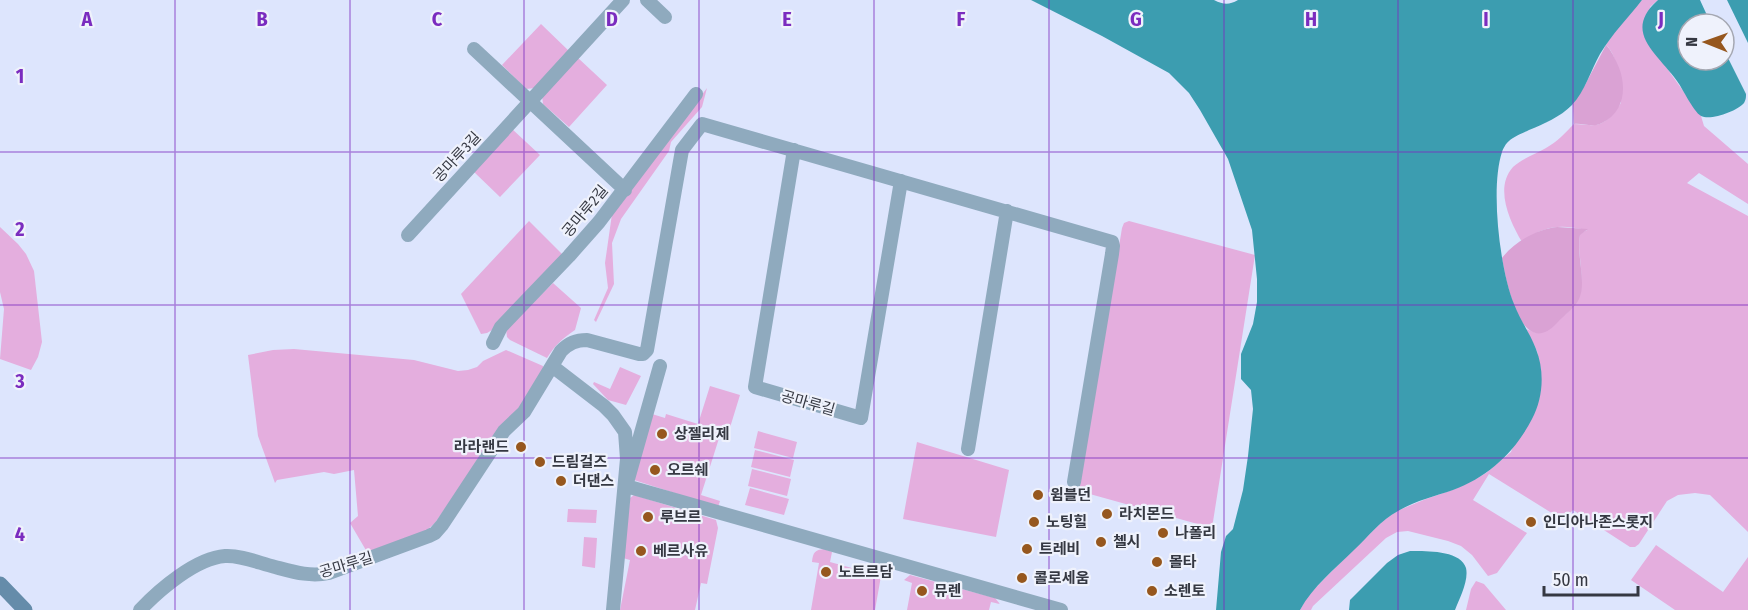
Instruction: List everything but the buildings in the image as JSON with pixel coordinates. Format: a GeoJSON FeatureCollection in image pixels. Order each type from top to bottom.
{"type":"FeatureCollection","features":[{"type":"Feature","properties":{"kind":"street","name":"공마루3길"},"geometry":{"type":"LineString","coordinates":[[408,235],[623,0]]}},
{"type":"Feature","properties":{"kind":"street"},"geometry":{"type":"LineString","coordinates":[[647,0],[665,17]]}},
{"type":"Feature","properties":{"kind":"street"},"geometry":{"type":"LineString","coordinates":[[474,48],[625,190]]}},
{"type":"Feature","properties":{"kind":"street","name":"공마루2길"},"geometry":{"type":"LineString","coordinates":[[493,344],[501,327],[569,256],[625,190],[696,94]]}},
{"type":"Feature","properties":{"kind":"street","name":"공마루길"},"geometry":{"type":"LineString","coordinates":[[140,610],[191,569],[217,558],[236,557],[302,574],[319,575],[435,532],[442,525],[504,431],[524,412],[567,345],[580,340],[595,341],[639,354],[647,350],[682,150],[702,124],[1109,241],[1113,246],[1074,482]]}},
{"type":"Feature","properties":{"kind":"street","name":"공마루길"},"geometry":{"type":"LineString","coordinates":[[794,150],[754,387],[861,418],[901,181]]}},
{"type":"Feature","properties":{"kind":"street"},"geometry":{"type":"LineString","coordinates":[[968,449],[1007,211]]}},
{"type":"Feature","properties":{"kind":"street"},"geometry":{"type":"LineString","coordinates":[[552,366],[604,406],[625,432],[626,486],[613,610]]}},
{"type":"Feature","properties":{"kind":"street"},"geometry":{"type":"LineString","coordinates":[[626,486],[660,366]]}},
{"type":"Feature","properties":{"kind":"street"},"geometry":{"type":"LineString","coordinates":[[626,486],[1061,610]]}},
{"type":"Feature","properties":{"kind":"street"},"geometry":{"type":"LineString","coordinates":[[0,584],[25,610]]}},
{"type":"Feature","properties":{"kind":"shaded area"},"geometry":{"type":"Polygon","coordinates":[[[1642,0],[1658,0],[1650,7],[1666,67],[1701,116],[1704,126],[1748,164],[1748,204],[1699,173],[1687,183],[1748,216],[1748,532],[1710,495],[1695,493],[1678,495],[1667,501],[1639,544],[1630,547],[1573,510],[1563,520],[1489,474],[1473,500],[1527,533],[1497,573],[1488,576],[1472,555],[1461,546],[1408,531],[1397,532],[1386,538],[1311,610],[1300,610],[1307,597],[1384,520],[1397,511],[1476,479],[1511,452],[1541,372],[1537,351],[1526,329],[1536,333],[1565,315],[1576,301],[1581,282],[1580,234],[1587,230],[1553,227],[1538,232],[1522,242],[1506,205],[1504,195],[1507,175],[1520,162],[1554,143],[1574,124],[1600,124],[1608,119],[1618,107],[1621,103],[1618,72],[1614,56],[1606,45],[1614,32],[1642,0]]]}},
{"type":"Feature","properties":{"kind":"shaded area"},"geometry":{"type":"Polygon","coordinates":[[[541,24],[570,52],[535,88],[526,89],[502,65],[541,24]]]}},
{"type":"Feature","properties":{"kind":"shaded area"},"geometry":{"type":"Polygon","coordinates":[[[1606,45],[1620,69],[1623,87],[1620,104],[1610,118],[1602,123],[1574,124],[1573,104],[1606,45]]]}},
{"type":"Feature","properties":{"kind":"shaded area"},"geometry":{"type":"Polygon","coordinates":[[[577,57],[607,85],[569,127],[543,104],[542,95],[577,57]]]}},
{"type":"Feature","properties":{"kind":"shaded area"},"geometry":{"type":"Polygon","coordinates":[[[707,88],[702,107],[671,142],[669,151],[621,219],[612,243],[614,284],[596,322],[594,320],[608,288],[605,263],[612,214],[707,88]]]}},
{"type":"Feature","properties":{"kind":"shaded area"},"geometry":{"type":"Polygon","coordinates":[[[511,128],[540,155],[500,197],[473,171],[511,128]]]}},
{"type":"Feature","properties":{"kind":"shaded area"},"geometry":{"type":"Polygon","coordinates":[[[529,221],[563,255],[492,330],[481,334],[461,294],[529,221]]]}},
{"type":"Feature","properties":{"kind":"shaded area"},"geometry":{"type":"Polygon","coordinates":[[[1129,221],[1255,255],[1212,528],[1079,491],[1122,228],[1124,223],[1129,221]]]}},
{"type":"Feature","properties":{"kind":"shaded area"},"geometry":{"type":"Polygon","coordinates":[[[0,227],[26,254],[34,271],[42,342],[31,370],[0,359],[4,309],[0,292],[0,227]]]}},
{"type":"Feature","properties":{"kind":"shaded area"},"geometry":{"type":"Polygon","coordinates":[[[1557,227],[1588,229],[1580,235],[1579,243],[1581,292],[1575,305],[1557,323],[1544,332],[1534,333],[1525,326],[1518,314],[1507,283],[1502,258],[1526,237],[1557,227]]]}},
{"type":"Feature","properties":{"kind":"shaded area"},"geometry":{"type":"Polygon","coordinates":[[[553,283],[581,308],[575,330],[559,342],[547,358],[510,340],[506,329],[553,283]]]}},
{"type":"Feature","properties":{"kind":"shaded area"},"geometry":{"type":"Polygon","coordinates":[[[294,349],[414,360],[458,371],[477,367],[483,361],[506,350],[543,366],[543,371],[520,409],[502,426],[435,523],[426,531],[367,552],[350,523],[358,516],[354,470],[334,474],[324,472],[277,480],[275,483],[258,436],[248,355],[294,349]]]}},
{"type":"Feature","properties":{"kind":"shaded area"},"geometry":{"type":"Polygon","coordinates":[[[620,367],[641,376],[626,405],[608,400],[593,384],[594,382],[610,389],[620,367]]]}},
{"type":"Feature","properties":{"kind":"shaded area"},"geometry":{"type":"Polygon","coordinates":[[[710,386],[740,395],[728,434],[721,432],[701,495],[720,501],[718,507],[634,480],[652,414],[665,418],[666,414],[698,424],[710,386]]]}},
{"type":"Feature","properties":{"kind":"shaded area"},"geometry":{"type":"Polygon","coordinates":[[[758,431],[797,442],[793,458],[754,448],[758,431]]]}},
{"type":"Feature","properties":{"kind":"shaded area"},"geometry":{"type":"Polygon","coordinates":[[[917,442],[1009,470],[996,537],[903,519],[917,442]]]}},
{"type":"Feature","properties":{"kind":"shaded area"},"geometry":{"type":"Polygon","coordinates":[[[755,450],[794,460],[790,477],[751,467],[755,450]]]}},
{"type":"Feature","properties":{"kind":"shaded area"},"geometry":{"type":"Polygon","coordinates":[[[752,469],[791,479],[787,496],[748,486],[752,469]]]}},
{"type":"Feature","properties":{"kind":"shaded area"},"geometry":{"type":"Polygon","coordinates":[[[750,488],[789,499],[784,515],[745,505],[750,488]]]}},
{"type":"Feature","properties":{"kind":"shaded area"},"geometry":{"type":"Polygon","coordinates":[[[634,495],[716,520],[718,528],[707,584],[701,583],[695,610],[620,610],[630,560],[623,558],[630,498],[634,495]]]}},
{"type":"Feature","properties":{"kind":"shaded area"},"geometry":{"type":"Polygon","coordinates":[[[568,509],[597,510],[596,523],[567,522],[568,509]]]}},
{"type":"Feature","properties":{"kind":"shaded area"},"geometry":{"type":"Polygon","coordinates":[[[584,537],[597,538],[595,568],[582,566],[584,537]]]}},
{"type":"Feature","properties":{"kind":"shaded area"},"geometry":{"type":"Polygon","coordinates":[[[1656,545],[1723,592],[1748,557],[1748,610],[1675,610],[1631,580],[1656,545]]]}},
{"type":"Feature","properties":{"kind":"shaded area"},"geometry":{"type":"Polygon","coordinates":[[[824,549],[832,552],[830,562],[881,576],[875,610],[811,610],[819,563],[812,562],[812,559],[815,552],[824,549]]]}},
{"type":"Feature","properties":{"kind":"shaded area"},"geometry":{"type":"Polygon","coordinates":[[[910,575],[995,598],[1000,604],[991,602],[989,610],[907,610],[912,583],[904,580],[910,575]]]}},
{"type":"Feature","properties":{"kind":"shaded area"},"geometry":{"type":"Polygon","coordinates":[[[1476,581],[1484,584],[1506,610],[1466,610],[1471,589],[1476,581]]]}},
{"type":"Feature","properties":{"kind":"water"},"geometry":{"type":"Polygon","coordinates":[[[1031,0],[1214,0],[1226,4],[1238,0],[1642,0],[1605,47],[1581,93],[1572,105],[1552,120],[1507,143],[1498,167],[1498,229],[1505,271],[1514,304],[1534,343],[1541,367],[1542,385],[1539,402],[1532,419],[1509,453],[1489,471],[1466,485],[1411,504],[1386,519],[1318,585],[1300,610],[1216,610],[1221,552],[1226,536],[1233,529],[1243,490],[1248,456],[1253,409],[1251,390],[1241,379],[1241,354],[1253,324],[1257,302],[1252,230],[1228,159],[1189,93],[1169,73],[1031,0]]]}},
{"type":"Feature","properties":{"kind":"water"},"geometry":{"type":"Polygon","coordinates":[[[1658,0],[1700,0],[1706,12],[1676,12],[1676,72],[1735,72],[1746,94],[1745,102],[1724,114],[1711,117],[1701,116],[1646,42],[1643,22],[1658,0]]]}},
{"type":"Feature","properties":{"kind":"water"},"geometry":{"type":"Polygon","coordinates":[[[1727,0],[1748,0],[1748,43],[1736,18],[1736,12],[1733,12],[1727,0]]]}},
{"type":"Feature","properties":{"kind":"water"},"geometry":{"type":"Polygon","coordinates":[[[1410,551],[1442,553],[1463,562],[1467,573],[1455,610],[1349,610],[1350,600],[1387,563],[1398,555],[1410,551]]]}},
{"type":"Feature","properties":{"kind":"place","name":"상젤리제"},"geometry":{"type":"Point","coordinates":[662,434]}},
{"type":"Feature","properties":{"kind":"place","name":"라라랜드"},"geometry":{"type":"Point","coordinates":[521,447]}},
{"type":"Feature","properties":{"kind":"place","name":"드림걸즈"},"geometry":{"type":"Point","coordinates":[540,462]}},
{"type":"Feature","properties":{"kind":"place","name":"오르쉐"},"geometry":{"type":"Point","coordinates":[655,470]}},
{"type":"Feature","properties":{"kind":"place","name":"더댄스"},"geometry":{"type":"Point","coordinates":[561,481]}},
{"type":"Feature","properties":{"kind":"place","name":"윔블던"},"geometry":{"type":"Point","coordinates":[1038,495]}},
{"type":"Feature","properties":{"kind":"place","name":"라치몬드"},"geometry":{"type":"Point","coordinates":[1107,514]}},
{"type":"Feature","properties":{"kind":"place","name":"루브르"},"geometry":{"type":"Point","coordinates":[648,517]}},
{"type":"Feature","properties":{"kind":"place","name":"노팅힐"},"geometry":{"type":"Point","coordinates":[1034,522]}},
{"type":"Feature","properties":{"kind":"place","name":"인디아나존스롯지"},"geometry":{"type":"Point","coordinates":[1531,522]}},
{"type":"Feature","properties":{"kind":"place","name":"나폴리"},"geometry":{"type":"Point","coordinates":[1163,533]}},
{"type":"Feature","properties":{"kind":"place","name":"첼시"},"geometry":{"type":"Point","coordinates":[1101,542]}},
{"type":"Feature","properties":{"kind":"place","name":"트레비"},"geometry":{"type":"Point","coordinates":[1027,549]}},
{"type":"Feature","properties":{"kind":"place","name":"베르사유"},"geometry":{"type":"Point","coordinates":[641,551]}},
{"type":"Feature","properties":{"kind":"place","name":"몰타"},"geometry":{"type":"Point","coordinates":[1157,562]}},
{"type":"Feature","properties":{"kind":"place","name":"노트르담"},"geometry":{"type":"Point","coordinates":[826,572]}},
{"type":"Feature","properties":{"kind":"place","name":"콜로세움"},"geometry":{"type":"Point","coordinates":[1022,578]}},
{"type":"Feature","properties":{"kind":"place","name":"뮤렌"},"geometry":{"type":"Point","coordinates":[922,591]}},
{"type":"Feature","properties":{"kind":"place","name":"소렌토"},"geometry":{"type":"Point","coordinates":[1152,591]}}]}
